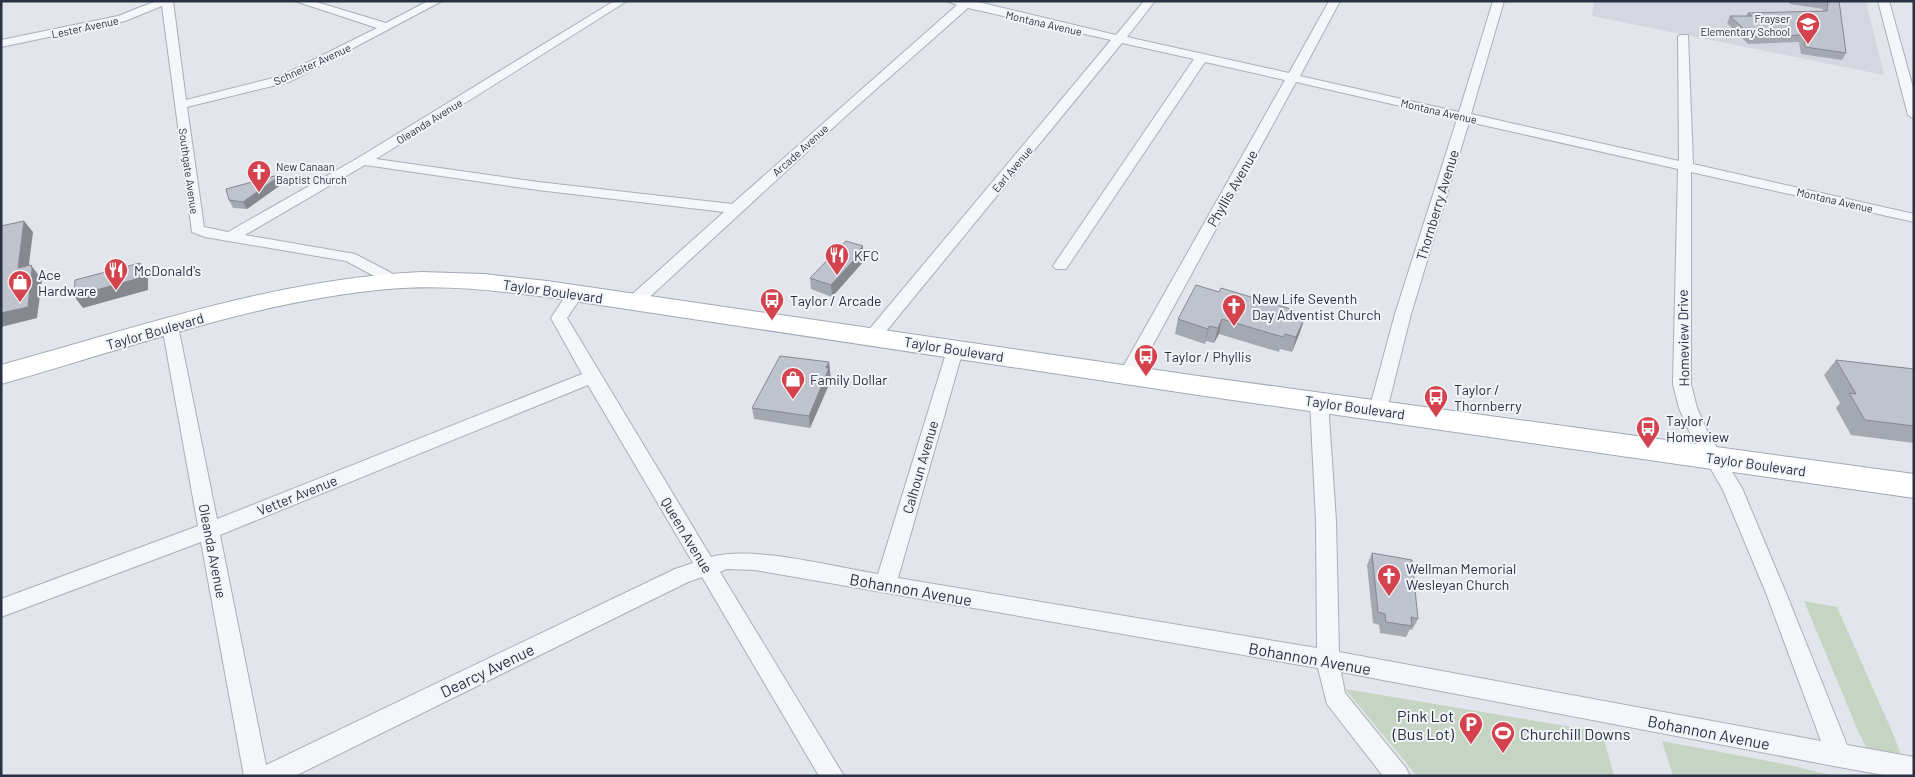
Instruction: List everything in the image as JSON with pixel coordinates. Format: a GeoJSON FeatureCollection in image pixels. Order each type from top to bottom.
{"type":"FeatureCollection","features":[{"type":"Feature","properties":{"kind":"main road","name":"Taylor Boulevard"},"geometry":{"type":"LineString","coordinates":[[1,375],[249,304],[286,296],[391,280],[463,280],[634,302],[873,336],[955,350],[1914,486]]}},
{"type":"Feature","properties":{"kind":"street","name":"Lester Avenue"},"geometry":{"type":"LineString","coordinates":[[1,44],[121,19],[166,1]]}},
{"type":"Feature","properties":{"kind":"street","name":"Southgate Avenue"},"geometry":{"type":"LineString","coordinates":[[166,1],[197,229],[205,233],[350,257],[391,280]]}},
{"type":"Feature","properties":{"kind":"street"},"geometry":{"type":"LineString","coordinates":[[300,1],[388,27]]}},
{"type":"Feature","properties":{"kind":"street","name":"Schneiter Avenue"},"geometry":{"type":"LineString","coordinates":[[180,105],[285,80],[436,1]]}},
{"type":"Feature","properties":{"kind":"street","name":"Oleanda Avenue"},"geometry":{"type":"LineString","coordinates":[[232,236],[363,161],[622,1]]}},
{"type":"Feature","properties":{"kind":"street","name":"Earl Avenue"},"geometry":{"type":"LineString","coordinates":[[873,336],[1150,1]]}},
{"type":"Feature","properties":{"kind":"street","name":"Phyllis Avenue"},"geometry":{"type":"LineString","coordinates":[[1128,374],[1335,1]]}},
{"type":"Feature","properties":{"kind":"street","name":"Thornberry Avenue"},"geometry":{"type":"LineString","coordinates":[[1378,410],[1403,314],[1499,1]]}},
{"type":"Feature","properties":{"kind":"street"},"geometry":{"type":"LineString","coordinates":[[1883,1],[1914,115]]}},
{"type":"Feature","properties":{"kind":"street","name":"Montana Avenue"},"geometry":{"type":"LineString","coordinates":[[962,2],[1118,40],[1914,218]]}},
{"type":"Feature","properties":{"kind":"street","name":"Arcade Avenue"},"geometry":{"type":"LineString","coordinates":[[634,302],[962,2]]}},
{"type":"Feature","properties":{"kind":"street","name":"Homeview Drive"},"geometry":{"type":"LineString","coordinates":[[1684,37],[1686,166],[1684,174],[1682,384],[1688,408],[1696,426],[1732,488],[1776,593],[1840,756]]}},
{"type":"Feature","properties":{"kind":"street"},"geometry":{"type":"LineString","coordinates":[[1061,266],[1201,58]]}},
{"type":"Feature","properties":{"kind":"street"},"geometry":{"type":"LineString","coordinates":[[363,161],[538,186],[735,209]]}},
{"type":"Feature","properties":{"kind":"street","name":"Queen Avenue"},"geometry":{"type":"LineString","coordinates":[[576,294],[559,318],[592,377],[832,776]]}},
{"type":"Feature","properties":{"kind":"street","name":"Oleanda Avenue"},"geometry":{"type":"LineString","coordinates":[[170,326],[256,776]]}},
{"type":"Feature","properties":{"kind":"street","name":"Calhoun Avenue"},"geometry":{"type":"LineString","coordinates":[[885,585],[955,350]]}},
{"type":"Feature","properties":{"kind":"street","name":"Vetter Avenue"},"geometry":{"type":"LineString","coordinates":[[1,608],[210,530],[592,377]]}},
{"type":"Feature","properties":{"kind":"street"},"geometry":{"type":"LineString","coordinates":[[1319,402],[1326,521],[1328,660],[1335,697],[1398,776]]}},
{"type":"Feature","properties":{"kind":"street","name":"Bohannon Avenue"},"geometry":{"type":"LineString","coordinates":[[706,567],[728,560],[755,562],[1328,660],[1914,769]]}},
{"type":"Feature","properties":{"kind":"street","name":"Dearcy Avenue"},"geometry":{"type":"LineString","coordinates":[[269,776],[682,575],[706,567]]}},
{"type":"Feature","properties":{"kind":"shaded area","name":"Frayser Elementary School"},"geometry":{"type":"Polygon","coordinates":[[[1594,1],[1866,1],[1884,75],[1592,16],[1594,1]]]}},
{"type":"Feature","properties":{"kind":"green space"},"geometry":{"type":"Polygon","coordinates":[[[1804,601],[1837,607],[1894,736],[1909,776],[1880,776],[1858,731],[1804,601]]]}},
{"type":"Feature","properties":{"kind":"green space","name":"Churchill Downs"},"geometry":{"type":"Polygon","coordinates":[[[1345,689],[1602,732],[1614,776],[1417,776],[1345,689]]]}},
{"type":"Feature","properties":{"kind":"green space","name":"Churchill Downs"},"geometry":{"type":"Polygon","coordinates":[[[1662,741],[1794,766],[1833,776],[1673,776],[1662,741]]]}},
{"type":"Feature","properties":{"kind":"building","name":"Frayser Elementary School"},"geometry":{"type":"Polygon","coordinates":[[[1821,1],[1839,1],[1846,53],[1805,47],[1804,35],[1752,37],[1730,16],[1752,16],[1748,13],[1827,11],[1828,2],[1821,1]]]}},
{"type":"Feature","properties":{"kind":"building"},"geometry":{"type":"Polygon","coordinates":[[[278,175],[278,177],[243,202],[229,200],[226,189],[278,175]]]}},
{"type":"Feature","properties":{"kind":"building"},"geometry":{"type":"Polygon","coordinates":[[[24,221],[18,268],[31,265],[28,307],[1,313],[1,226],[24,221]]]}},
{"type":"Feature","properties":{"kind":"building"},"geometry":{"type":"Polygon","coordinates":[[[846,241],[863,246],[859,250],[862,251],[831,285],[810,278],[846,241]]]}},
{"type":"Feature","properties":{"kind":"building"},"geometry":{"type":"Polygon","coordinates":[[[140,263],[140,278],[74,296],[75,280],[140,263]]]}},
{"type":"Feature","properties":{"kind":"building"},"geometry":{"type":"Polygon","coordinates":[[[1196,285],[1219,292],[1221,288],[1294,310],[1293,313],[1305,317],[1296,337],[1285,334],[1283,337],[1222,319],[1218,328],[1209,326],[1208,329],[1178,319],[1196,285]]]}},
{"type":"Feature","properties":{"kind":"building","name":"Family Dollar"},"geometry":{"type":"Polygon","coordinates":[[[780,356],[829,362],[826,368],[829,368],[809,416],[752,408],[780,356]]]}},
{"type":"Feature","properties":{"kind":"building"},"geometry":{"type":"Polygon","coordinates":[[[1836,360],[1914,369],[1914,426],[1865,420],[1849,393],[1856,394],[1836,360]]]}},
{"type":"Feature","properties":{"kind":"building","name":"Wellman Memorial Wesleyan Church"},"geometry":{"type":"Polygon","coordinates":[[[1372,553],[1412,560],[1418,619],[1411,617],[1412,626],[1386,622],[1385,614],[1378,612],[1372,553]]]}},
{"type":"Feature","properties":{"kind":"place","name":"Frayser Elementary School"},"geometry":{"type":"Point","coordinates":[1808,45]}},
{"type":"Feature","properties":{"kind":"place","name":"New Canaan Baptist Church"},"geometry":{"type":"Point","coordinates":[259,193]}},
{"type":"Feature","properties":{"kind":"place","name":"KFC"},"geometry":{"type":"Point","coordinates":[837,276]}},
{"type":"Feature","properties":{"kind":"place","name":"McDonald's"},"geometry":{"type":"Point","coordinates":[116,291]}},
{"type":"Feature","properties":{"kind":"place","name":"Ace Hardware"},"geometry":{"type":"Point","coordinates":[20,303]}},
{"type":"Feature","properties":{"kind":"place","name":"Taylor / Arcade"},"geometry":{"type":"Point","coordinates":[772,321]}},
{"type":"Feature","properties":{"kind":"place","name":"New Life Seventh Day Adventist Church"},"geometry":{"type":"Point","coordinates":[1234,327]}},
{"type":"Feature","properties":{"kind":"place","name":"Taylor / Phyllis"},"geometry":{"type":"Point","coordinates":[1146,377]}},
{"type":"Feature","properties":{"kind":"place","name":"Family Dollar"},"geometry":{"type":"Point","coordinates":[793,400]}},
{"type":"Feature","properties":{"kind":"place","name":"Taylor / Thornberry"},"geometry":{"type":"Point","coordinates":[1436,418]}},
{"type":"Feature","properties":{"kind":"place","name":"Taylor / Homeview"},"geometry":{"type":"Point","coordinates":[1648,449]}},
{"type":"Feature","properties":{"kind":"place","name":"Wellman Memorial Wesleyan Church"},"geometry":{"type":"Point","coordinates":[1389,597]}},
{"type":"Feature","properties":{"kind":"place","name":"Pink Lot (Bus Lot)"},"geometry":{"type":"Point","coordinates":[1471,745]}},
{"type":"Feature","properties":{"kind":"place","name":"Churchill Downs"},"geometry":{"type":"Point","coordinates":[1503,754]}}]}
